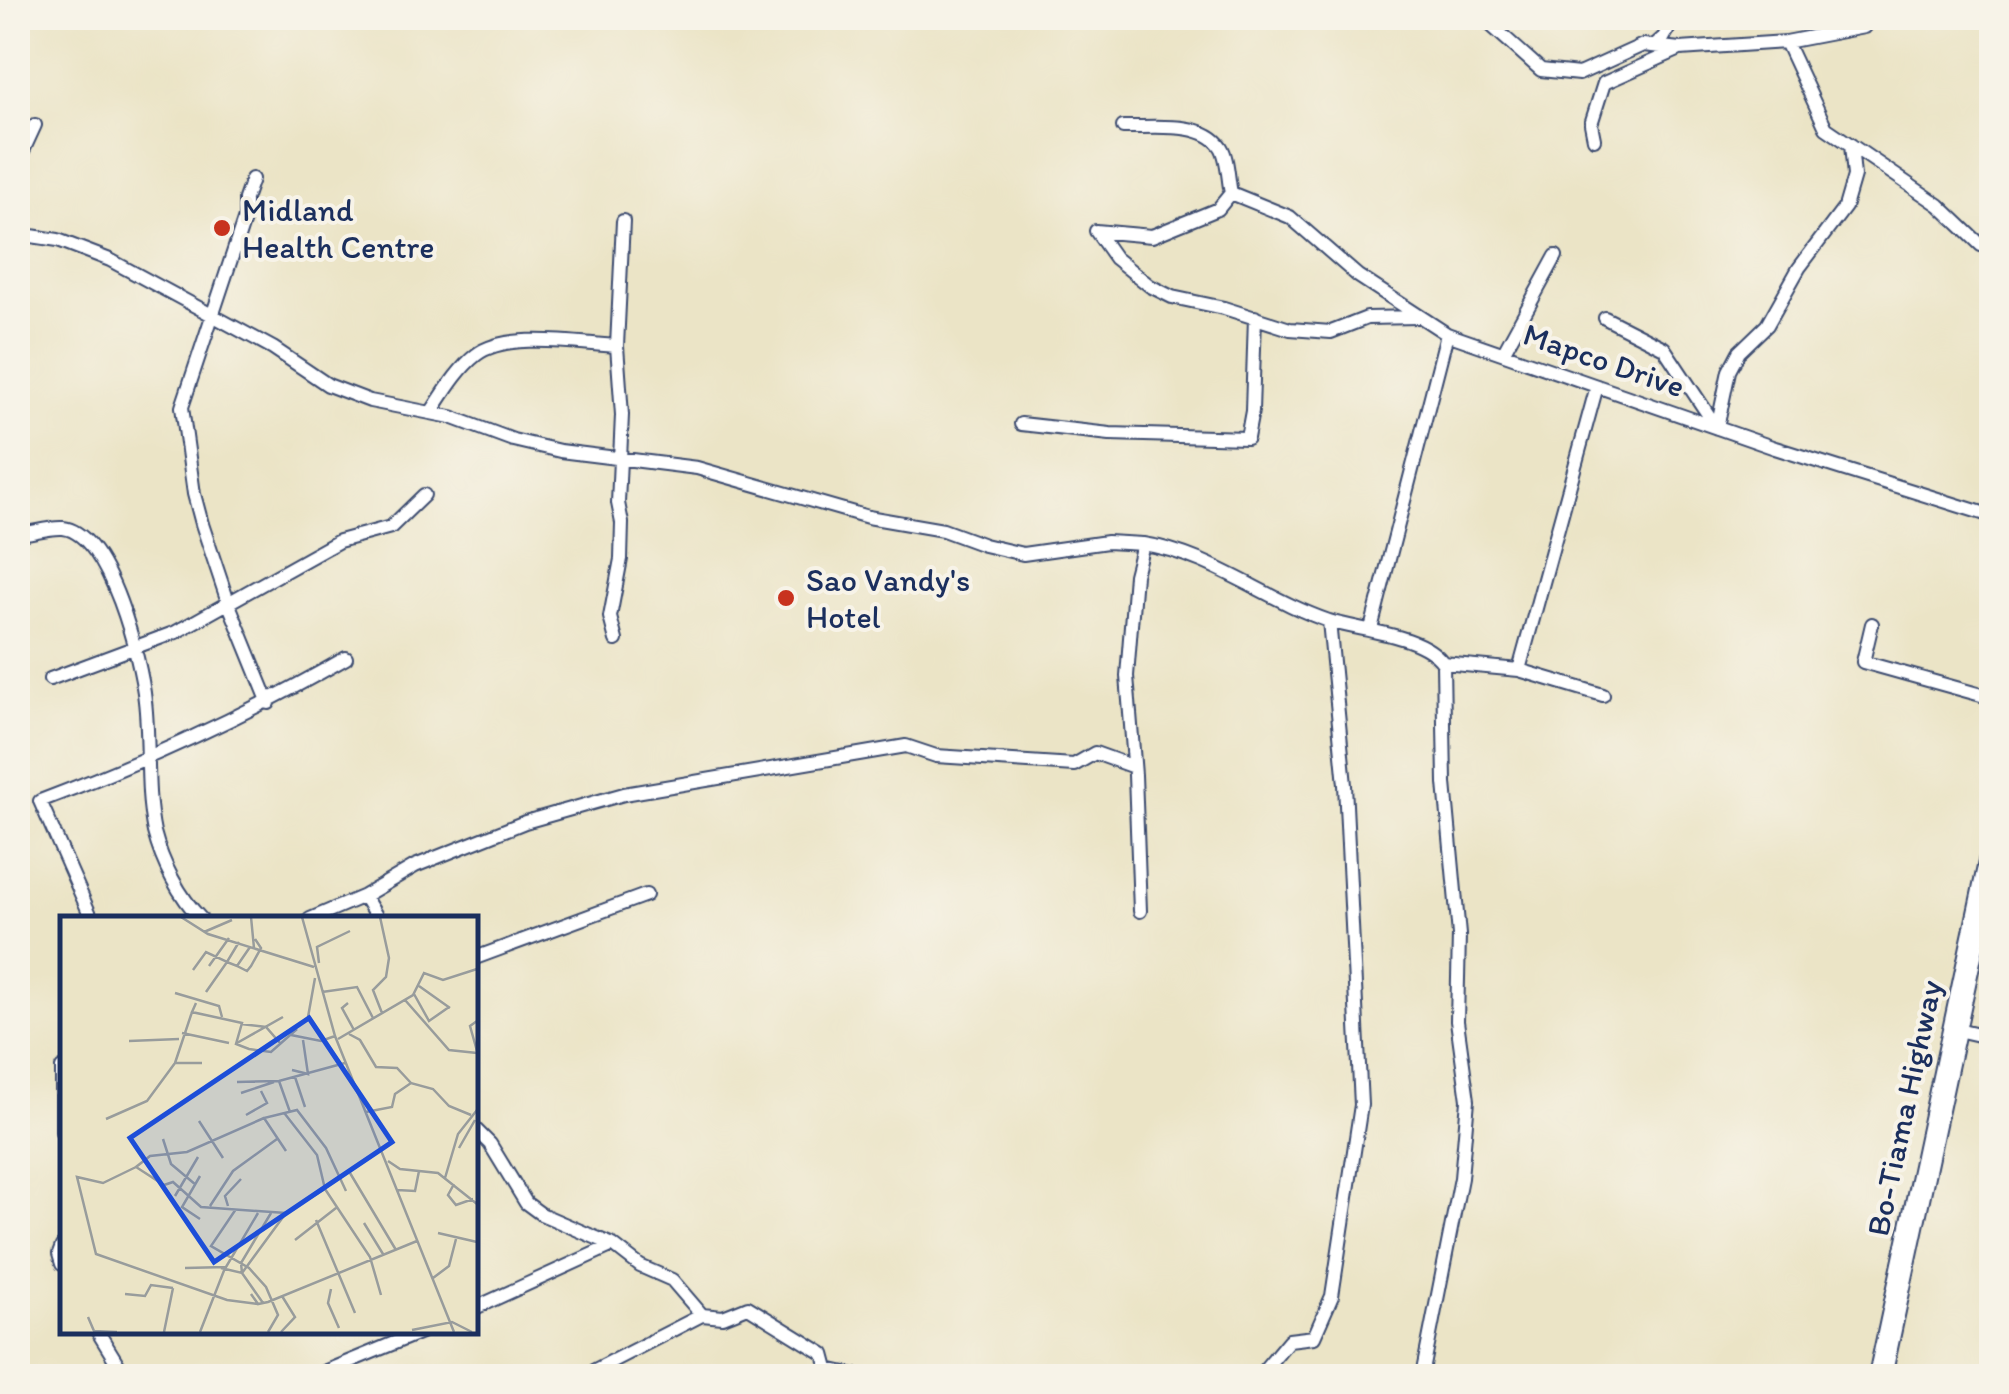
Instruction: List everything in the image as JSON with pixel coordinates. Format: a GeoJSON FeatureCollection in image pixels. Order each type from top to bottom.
{"type":"FeatureCollection","features":[{"type":"Feature","properties":{"kind":"highway","name":"Bo-Tiama Highway"},"geometry":{"type":"LineString","coordinates":[[1880,1376],[1992,853]]}},
{"type":"Feature","properties":{"kind":"street"},"geometry":{"type":"LineString","coordinates":[[1483,18],[1541,70],[1579,74],[1644,45],[1680,49],[1786,42],[1864,27]]}},
{"type":"Feature","properties":{"kind":"street"},"geometry":{"type":"LineString","coordinates":[[1654,46],[1674,18]]}},
{"type":"Feature","properties":{"kind":"street"},"geometry":{"type":"LineString","coordinates":[[1786,42],[1826,128],[1939,205],[1981,245],[1992,248]]}},
{"type":"Feature","properties":{"kind":"street"},"geometry":{"type":"LineString","coordinates":[[1594,139],[1590,124],[1604,83],[1680,49]]}},
{"type":"Feature","properties":{"kind":"street"},"geometry":{"type":"LineString","coordinates":[[18,162],[36,125]]}},
{"type":"Feature","properties":{"kind":"street"},"geometry":{"type":"LineString","coordinates":[[1123,127],[1186,129],[1209,135],[1223,148],[1231,193],[1218,208],[1152,236],[1096,231],[1114,258],[1150,286],[1172,296],[1290,329],[1331,332],[1367,318],[1421,316]]}},
{"type":"Feature","properties":{"kind":"street"},"geometry":{"type":"LineString","coordinates":[[1717,428],[1729,371],[1740,352],[1767,325],[1799,268],[1846,206],[1854,176],[1851,145]]}},
{"type":"Feature","properties":{"kind":"street"},"geometry":{"type":"LineString","coordinates":[[252,179],[245,217],[182,407],[194,494],[228,602],[269,702]]}},
{"type":"Feature","properties":{"kind":"street","name":"Mapco Drive"},"geometry":{"type":"LineString","coordinates":[[1231,193],[1290,217],[1358,276],[1447,334],[1717,428],[1992,516]]}},
{"type":"Feature","properties":{"kind":"street"},"geometry":{"type":"LineString","coordinates":[[616,640],[610,616],[620,559],[618,457],[622,415],[617,346],[623,221]]}},
{"type":"Feature","properties":{"kind":"street"},"geometry":{"type":"LineString","coordinates":[[18,234],[84,248],[273,348],[328,385],[370,401],[432,412],[513,440],[560,450],[697,468],[868,517],[943,530],[1006,551],[1023,554],[1107,542],[1176,549],[1329,621],[1371,629],[1436,653],[1444,663],[1445,782],[1459,935],[1457,1021],[1468,1100],[1461,1178],[1422,1376]]}},
{"type":"Feature","properties":{"kind":"street"},"geometry":{"type":"LineString","coordinates":[[1502,354],[1556,256]]}},
{"type":"Feature","properties":{"kind":"street"},"geometry":{"type":"LineString","coordinates":[[1021,424],[1110,434],[1247,438],[1252,411],[1255,317]]}},
{"type":"Feature","properties":{"kind":"street"},"geometry":{"type":"LineString","coordinates":[[1605,318],[1664,348],[1717,428]]}},
{"type":"Feature","properties":{"kind":"street"},"geometry":{"type":"LineString","coordinates":[[1371,629],[1447,334]]}},
{"type":"Feature","properties":{"kind":"street"},"geometry":{"type":"LineString","coordinates":[[432,412],[477,354],[496,345],[538,342],[617,346]]}},
{"type":"Feature","properties":{"kind":"street"},"geometry":{"type":"LineString","coordinates":[[1519,670],[1597,386]]}},
{"type":"Feature","properties":{"kind":"street"},"geometry":{"type":"LineString","coordinates":[[50,679],[176,632],[339,541],[391,527],[424,496]]}},
{"type":"Feature","properties":{"kind":"street"},"geometry":{"type":"LineString","coordinates":[[18,534],[64,528],[81,536],[106,564],[134,649],[146,704],[154,830],[162,857],[198,916]]}},
{"type":"Feature","properties":{"kind":"street"},"geometry":{"type":"LineString","coordinates":[[1140,911],[1127,676],[1142,544]]}},
{"type":"Feature","properties":{"kind":"street"},"geometry":{"type":"LineString","coordinates":[[1259,1376],[1288,1340],[1314,1337],[1332,1296],[1362,1105],[1345,784],[1329,621]]}},
{"type":"Feature","properties":{"kind":"street"},"geometry":{"type":"LineString","coordinates":[[1872,624],[1863,662],[1992,698]]}},
{"type":"Feature","properties":{"kind":"street"},"geometry":{"type":"LineString","coordinates":[[91,916],[40,801],[149,759],[269,702],[346,658]]}},
{"type":"Feature","properties":{"kind":"street"},"geometry":{"type":"LineString","coordinates":[[1444,663],[1519,670],[1603,695]]}},
{"type":"Feature","properties":{"kind":"street"},"geometry":{"type":"LineString","coordinates":[[317,916],[364,896],[414,866],[525,822],[624,794],[906,746],[936,756],[1074,764],[1095,753],[1134,767]]}},
{"type":"Feature","properties":{"kind":"street"},"geometry":{"type":"LineString","coordinates":[[478,957],[646,894]]}},
{"type":"Feature","properties":{"kind":"street"},"geometry":{"type":"LineString","coordinates":[[364,896],[376,916]]}},
{"type":"Feature","properties":{"kind":"street"},"geometry":{"type":"LineString","coordinates":[[1953,1029],[1992,1038]]}},
{"type":"Feature","properties":{"kind":"street"},"geometry":{"type":"LineString","coordinates":[[478,1133],[490,1144],[526,1203],[541,1214],[613,1244],[640,1266],[672,1280],[702,1315]]}},
{"type":"Feature","properties":{"kind":"street"},"geometry":{"type":"LineString","coordinates":[[478,1307],[613,1244]]}},
{"type":"Feature","properties":{"kind":"street"},"geometry":{"type":"LineString","coordinates":[[583,1376],[702,1315],[723,1316],[748,1306],[824,1354],[826,1373],[859,1376]]}},
{"type":"Feature","properties":{"kind":"street"},"geometry":{"type":"LineString","coordinates":[[99,1334],[125,1376]]}},
{"type":"Feature","properties":{"kind":"street"},"geometry":{"type":"LineString","coordinates":[[314,1376],[416,1334]]}},
{"type":"Feature","properties":{"kind":"place","name":"Midland Health Centre"},"geometry":{"type":"Point","coordinates":[222,228]}},
{"type":"Feature","properties":{"kind":"place","name":"Sao Vandy's Hotel"},"geometry":{"type":"Point","coordinates":[786,598]}}]}
